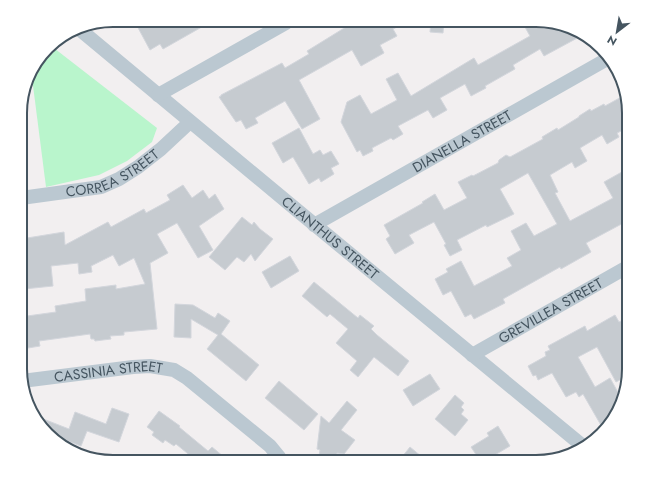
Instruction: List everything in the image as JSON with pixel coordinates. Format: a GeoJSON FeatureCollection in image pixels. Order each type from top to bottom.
{"type":"FeatureCollection","features":[{"type":"Feature","properties":{"kind":"street"},"geometry":{"type":"LineString","coordinates":[[158,95],[279,27]]}},
{"type":"Feature","properties":{"kind":"street","name":"CLIANTHUS STREET"},"geometry":{"type":"LineString","coordinates":[[83,33],[579,444]]}},
{"type":"Feature","properties":{"kind":"street","name":"DIANELLA STREET"},"geometry":{"type":"LineString","coordinates":[[314,225],[605,61]]}},
{"type":"Feature","properties":{"kind":"street","name":"CORREA STREET"},"geometry":{"type":"LineString","coordinates":[[27,197],[82,191],[101,187],[119,179],[138,167],[161,149],[190,122]]}},
{"type":"Feature","properties":{"kind":"street","name":"GREVILLEA STREET"},"geometry":{"type":"LineString","coordinates":[[472,355],[622,270]]}},
{"type":"Feature","properties":{"kind":"street","name":"CASSINIA STREET"},"geometry":{"type":"LineString","coordinates":[[28,380],[133,367],[150,366],[174,370],[187,378],[270,446],[277,455]]}},
{"type":"Feature","properties":{"kind":"green space"},"geometry":{"type":"Polygon","coordinates":[[[55,49],[157,128],[152,142],[127,161],[99,175],[46,187],[33,83],[38,70],[55,49]]]}},
{"type":"Feature","properties":{"kind":"building"},"geometry":{"type":"Polygon","coordinates":[[[138,27],[202,27],[163,49],[160,44],[150,50],[138,27]]]}},
{"type":"Feature","properties":{"kind":"building"},"geometry":{"type":"Polygon","coordinates":[[[346,27],[397,27],[393,29],[397,36],[380,45],[384,53],[361,66],[352,50],[299,80],[320,119],[302,129],[285,101],[255,118],[258,123],[246,129],[241,120],[236,122],[219,97],[221,95],[282,63],[285,68],[309,54],[307,51],[346,27]]]}},
{"type":"Feature","properties":{"kind":"building"},"geometry":{"type":"Polygon","coordinates":[[[430,27],[444,27],[443,33],[430,32],[430,27]]]}},
{"type":"Feature","properties":{"kind":"building"},"geometry":{"type":"Polygon","coordinates":[[[525,27],[542,27],[559,30],[578,38],[544,56],[540,49],[513,65],[515,69],[485,86],[486,88],[471,96],[465,84],[440,98],[447,110],[433,118],[428,110],[398,126],[403,134],[393,140],[391,138],[372,148],[373,151],[363,156],[360,150],[357,152],[341,122],[347,102],[360,95],[371,114],[397,100],[386,79],[398,73],[411,96],[474,58],[478,65],[530,36],[525,27]]]}},
{"type":"Feature","properties":{"kind":"building"},"geometry":{"type":"Polygon","coordinates":[[[620,98],[622,107],[622,130],[617,133],[619,137],[607,144],[602,135],[580,148],[587,161],[575,168],[572,162],[550,175],[558,192],[555,193],[570,221],[613,198],[604,182],[622,172],[622,224],[586,243],[591,252],[561,269],[560,267],[503,299],[505,303],[474,319],[471,314],[465,317],[451,291],[443,295],[435,279],[448,272],[446,269],[461,261],[474,286],[512,266],[507,258],[521,250],[511,231],[526,223],[534,236],[557,224],[528,173],[500,189],[514,214],[487,227],[486,225],[457,240],[462,250],[450,256],[444,245],[446,244],[434,222],[409,235],[414,243],[395,254],[386,239],[390,236],[384,225],[423,203],[422,202],[435,194],[444,210],[467,198],[458,182],[498,163],[499,160],[506,155],[510,157],[543,139],[542,137],[557,128],[558,130],[590,109],[591,111],[604,104],[605,106],[620,98]]]}},
{"type":"Feature","properties":{"kind":"building"},"geometry":{"type":"Polygon","coordinates":[[[299,128],[313,154],[320,150],[323,155],[331,151],[339,164],[331,168],[334,174],[321,182],[319,178],[309,184],[293,157],[283,163],[272,143],[299,128]]]}},
{"type":"Feature","properties":{"kind":"building"},"geometry":{"type":"Polygon","coordinates":[[[183,185],[192,198],[203,190],[209,199],[215,194],[224,209],[199,226],[213,250],[198,258],[177,223],[157,234],[168,253],[150,263],[157,329],[124,332],[124,335],[110,336],[111,339],[95,341],[94,339],[91,339],[90,334],[39,341],[40,346],[27,348],[27,316],[56,312],[55,306],[86,301],[85,289],[116,285],[116,289],[145,284],[134,258],[119,266],[113,255],[91,266],[92,272],[79,274],[78,263],[51,266],[53,286],[27,289],[27,238],[64,232],[65,245],[108,222],[111,227],[144,209],[146,213],[170,200],[167,195],[183,185]]]}},
{"type":"Feature","properties":{"kind":"building"},"geometry":{"type":"Polygon","coordinates":[[[242,217],[252,225],[254,222],[260,229],[273,239],[255,261],[251,254],[244,262],[237,257],[225,270],[209,257],[242,217]]]}},
{"type":"Feature","properties":{"kind":"building"},"geometry":{"type":"Polygon","coordinates":[[[290,256],[299,271],[271,288],[262,272],[290,256]]]}},
{"type":"Feature","properties":{"kind":"building"},"geometry":{"type":"Polygon","coordinates":[[[314,282],[358,318],[360,315],[374,326],[371,329],[377,335],[409,361],[398,376],[374,357],[358,377],[350,370],[357,361],[336,343],[348,329],[330,314],[327,317],[302,296],[314,282]]]}},
{"type":"Feature","properties":{"kind":"building"},"geometry":{"type":"Polygon","coordinates":[[[175,304],[193,305],[215,318],[218,313],[230,321],[221,334],[259,365],[246,381],[207,349],[218,335],[191,319],[191,338],[174,337],[175,304]]]}},
{"type":"Feature","properties":{"kind":"building"},"geometry":{"type":"Polygon","coordinates":[[[615,315],[619,322],[622,320],[621,379],[616,382],[597,347],[578,357],[595,387],[610,378],[618,393],[611,412],[601,425],[583,394],[579,397],[576,392],[566,397],[552,373],[538,380],[536,375],[533,376],[528,366],[546,356],[545,352],[550,350],[548,346],[585,326],[587,331],[615,315]]]}},
{"type":"Feature","properties":{"kind":"building"},"geometry":{"type":"Polygon","coordinates":[[[430,374],[440,389],[413,406],[403,390],[430,374]]]}},
{"type":"Feature","properties":{"kind":"building"},"geometry":{"type":"Polygon","coordinates":[[[279,381],[318,414],[304,430],[265,398],[279,381]]]}},
{"type":"Feature","properties":{"kind":"building"},"geometry":{"type":"Polygon","coordinates":[[[455,395],[464,403],[461,407],[464,410],[461,414],[468,420],[455,436],[435,419],[455,395]]]}},
{"type":"Feature","properties":{"kind":"building"},"geometry":{"type":"Polygon","coordinates":[[[347,401],[357,410],[341,430],[355,440],[344,454],[337,453],[337,455],[319,455],[320,450],[317,449],[321,416],[329,423],[347,401]]]}},
{"type":"Feature","properties":{"kind":"building"},"geometry":{"type":"Polygon","coordinates":[[[112,408],[129,414],[119,442],[87,431],[81,446],[60,437],[42,419],[69,429],[75,412],[106,424],[112,408]]]}},
{"type":"Feature","properties":{"kind":"building"},"geometry":{"type":"Polygon","coordinates":[[[159,411],[180,426],[179,427],[208,451],[212,447],[222,455],[189,455],[176,444],[174,446],[165,440],[163,443],[152,435],[154,432],[147,427],[159,411]]]}},
{"type":"Feature","properties":{"kind":"building"},"geometry":{"type":"Polygon","coordinates":[[[498,426],[510,446],[495,455],[476,455],[471,447],[489,436],[487,433],[498,426]]]}},
{"type":"Feature","properties":{"kind":"building"},"geometry":{"type":"Polygon","coordinates":[[[410,447],[420,455],[404,455],[410,447]]]}}]}
